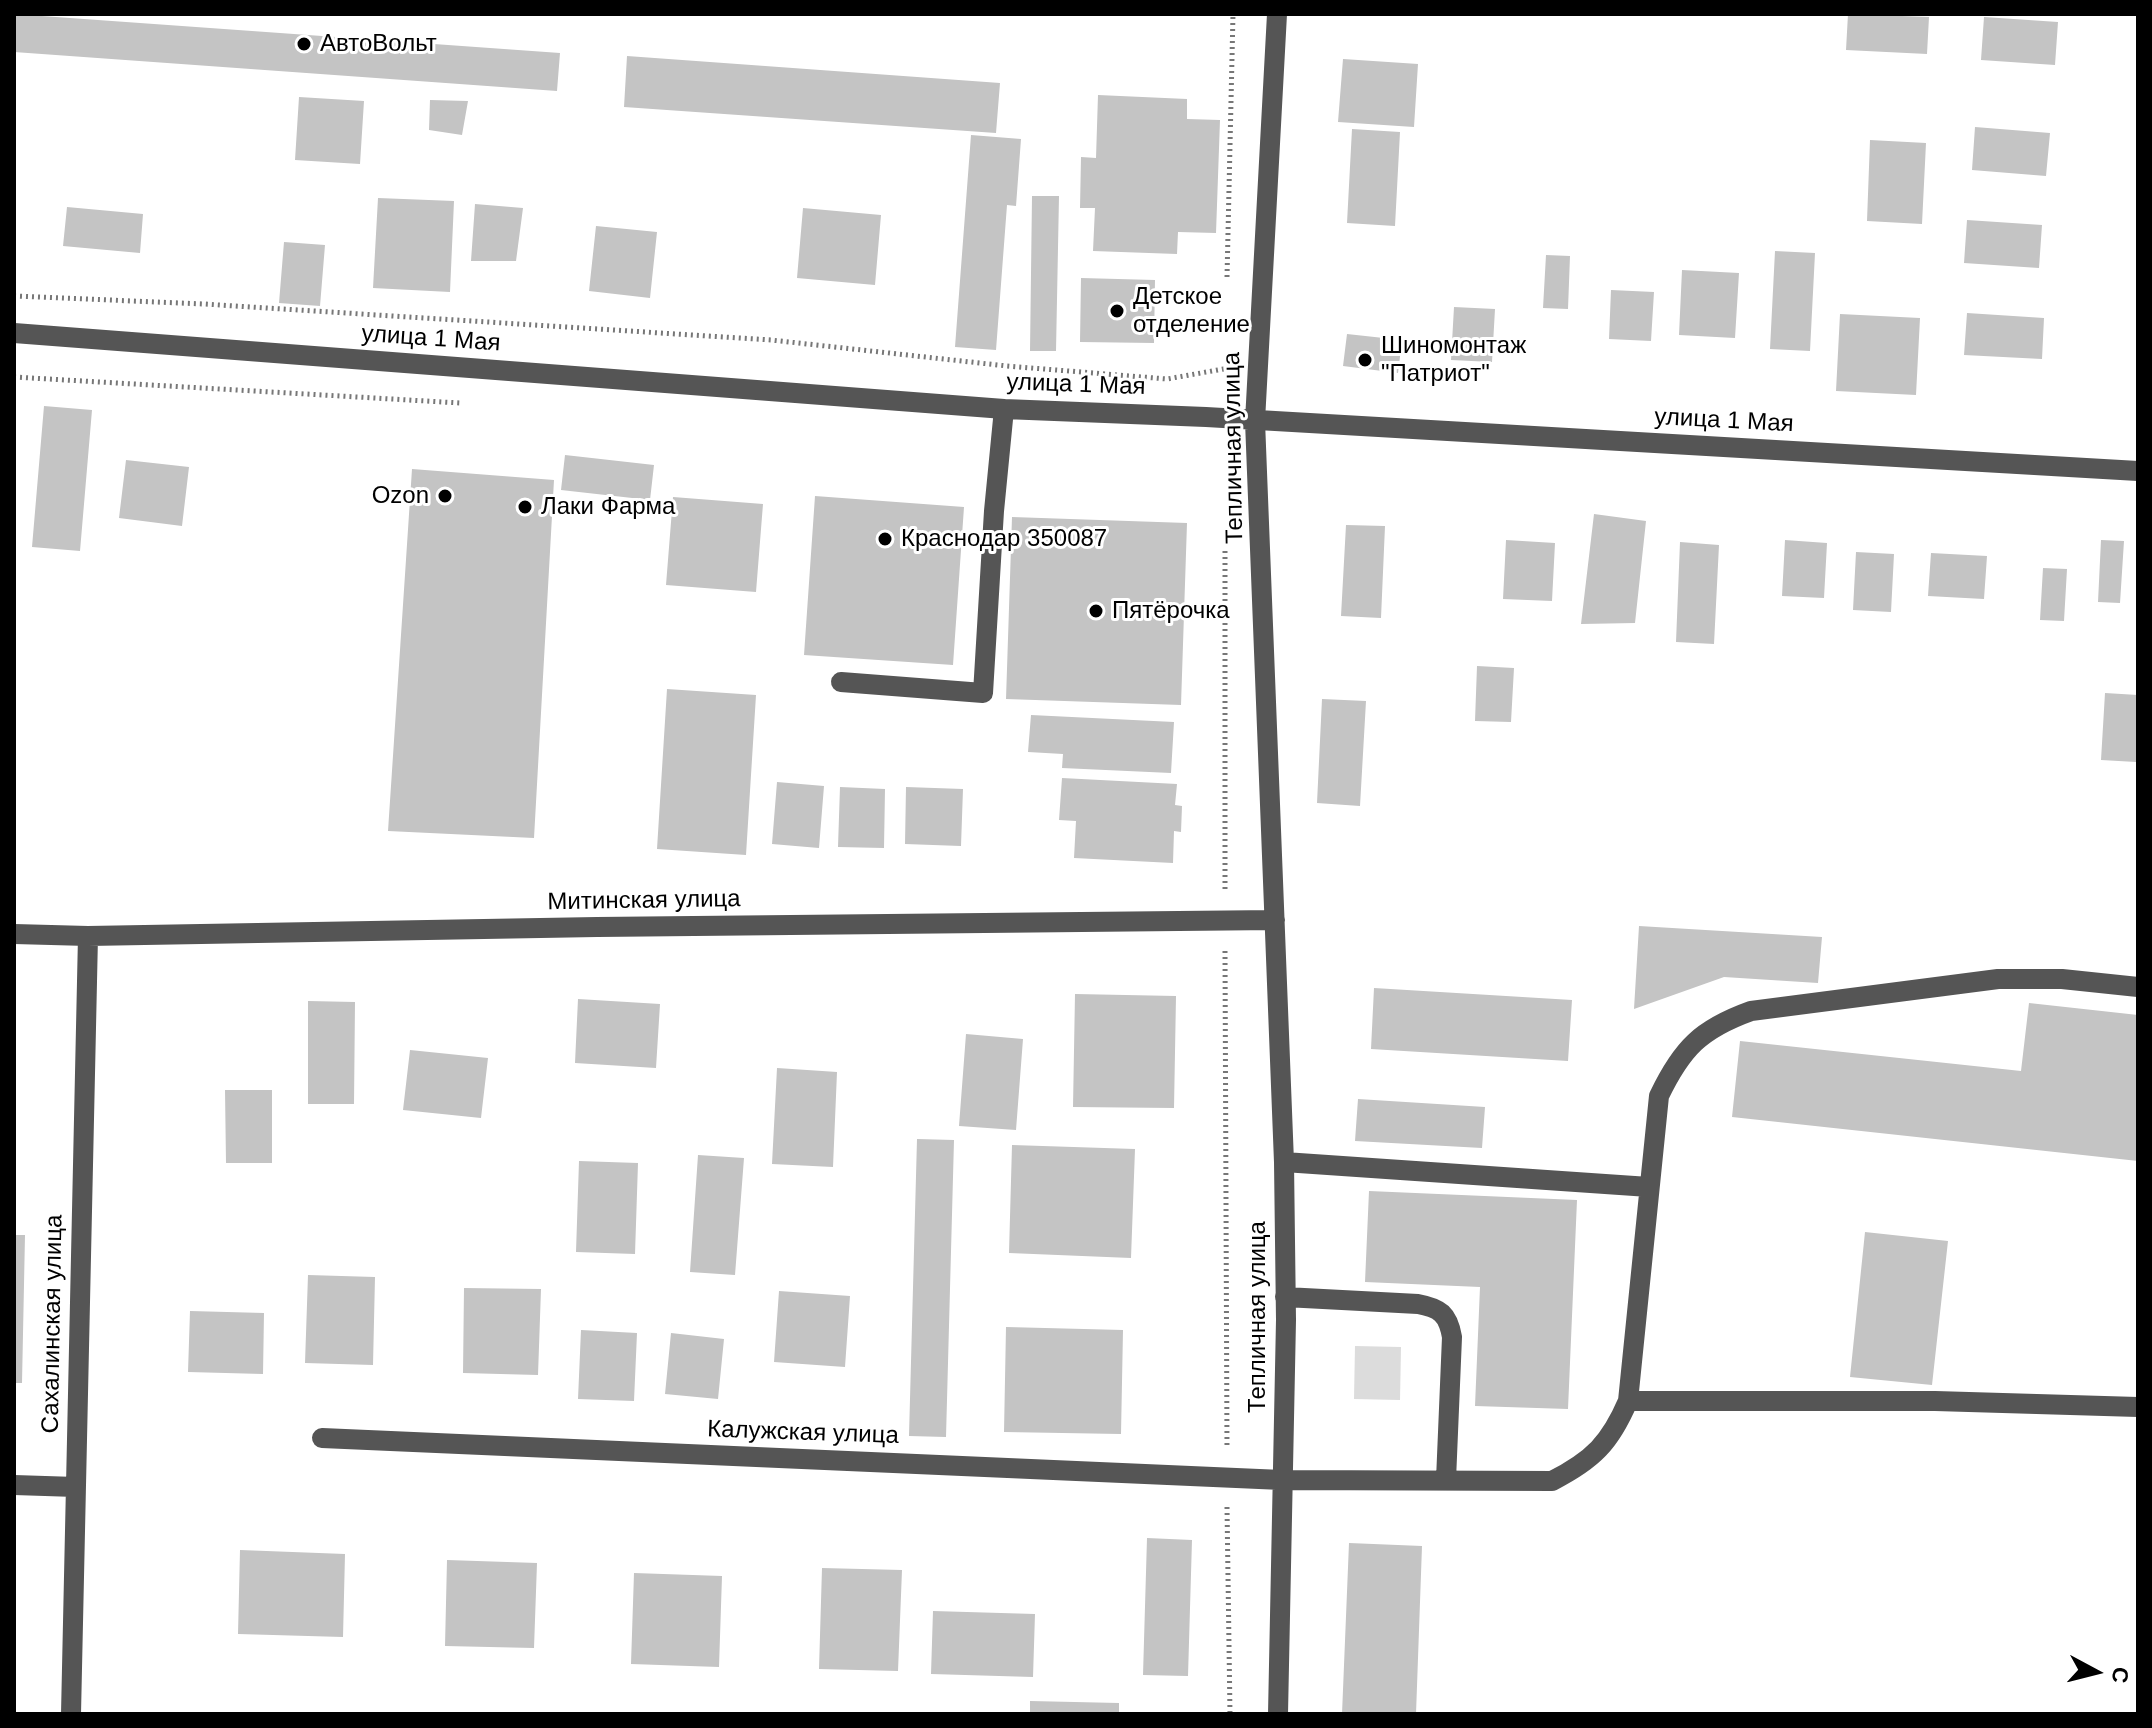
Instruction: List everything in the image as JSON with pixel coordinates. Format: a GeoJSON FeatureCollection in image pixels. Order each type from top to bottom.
{"type":"FeatureCollection","features":[{"type":"Feature","properties":{"kind":"street","name":"Тепличная улица"},"geometry":{"type":"LineString","coordinates":[[1277,14],[1255,421],[1284,1162],[1285,1297],[1278,1714]]}},
{"type":"Feature","properties":{"kind":"street","name":"улица 1 Мая"},"geometry":{"type":"LineString","coordinates":[[14,333],[1004,409],[2138,471]]}},
{"type":"Feature","properties":{"kind":"street"},"geometry":{"type":"LineString","coordinates":[[841,682],[983,693],[994,511],[1004,409]]}},
{"type":"Feature","properties":{"kind":"street","name":"Митинская улица"},"geometry":{"type":"LineString","coordinates":[[14,934],[88,936],[1275,920]]}},
{"type":"Feature","properties":{"kind":"street","name":"Сахалинская улица"},"geometry":{"type":"LineString","coordinates":[[71,1714],[88,936]]}},
{"type":"Feature","properties":{"kind":"street"},"geometry":{"type":"LineString","coordinates":[[2138,987],[2062,979],[1998,979],[1751,1011],[1723,1021],[1697,1039],[1674,1066],[1659,1096],[1628,1401],[1935,1401],[2138,1407]]}},
{"type":"Feature","properties":{"kind":"street"},"geometry":{"type":"LineString","coordinates":[[1284,1162],[1649,1187]]}},
{"type":"Feature","properties":{"kind":"street"},"geometry":{"type":"LineString","coordinates":[[1285,1297],[1418,1304],[1435,1307],[1444,1313],[1452,1337],[1446,1480]]}},
{"type":"Feature","properties":{"kind":"street","name":"Калужская улица"},"geometry":{"type":"LineString","coordinates":[[322,1438],[1282,1480],[1552,1481],[1577,1468],[1599,1451],[1616,1429],[1628,1401]]}},
{"type":"Feature","properties":{"kind":"street"},"geometry":{"type":"LineString","coordinates":[[14,1485],[76,1487]]}},
{"type":"Feature","properties":{"kind":"path"},"geometry":{"type":"LineString","coordinates":[[1227,283],[1233,14]]}},
{"type":"Feature","properties":{"kind":"path"},"geometry":{"type":"LineString","coordinates":[[14,296],[204,304],[771,340],[1007,366],[1167,379],[1226,368]]}},
{"type":"Feature","properties":{"kind":"path"},"geometry":{"type":"LineString","coordinates":[[1224,419],[1226,354]]}},
{"type":"Feature","properties":{"kind":"path"},"geometry":{"type":"LineString","coordinates":[[1225,545],[1224,1280],[1230,1714]]}},
{"type":"Feature","properties":{"kind":"shaded area"},"geometry":{"type":"Polygon","coordinates":[[[1355,1346],[1401,1347],[1400,1400],[1354,1399],[1355,1346]]]}},
{"type":"Feature","properties":{"kind":"building"},"geometry":{"type":"Polygon","coordinates":[[[14,14],[560,53],[557,91],[14,52],[14,14]]]}},
{"type":"Feature","properties":{"kind":"building"},"geometry":{"type":"Polygon","coordinates":[[[1848,14],[1929,17],[1927,54],[1846,50],[1848,14]]]}},
{"type":"Feature","properties":{"kind":"building"},"geometry":{"type":"Polygon","coordinates":[[[1984,17],[2058,22],[2055,65],[1981,60],[1984,17]]]}},
{"type":"Feature","properties":{"kind":"building"},"geometry":{"type":"Polygon","coordinates":[[[627,56],[1000,83],[996,133],[624,107],[627,56]]]}},
{"type":"Feature","properties":{"kind":"building"},"geometry":{"type":"Polygon","coordinates":[[[1343,59],[1418,64],[1414,127],[1338,122],[1343,59]]]}},
{"type":"Feature","properties":{"kind":"building"},"geometry":{"type":"Polygon","coordinates":[[[1098,95],[1187,99],[1187,119],[1220,120],[1216,233],[1178,232],[1177,254],[1093,251],[1095,208],[1080,208],[1081,157],[1096,158],[1098,95]]]}},
{"type":"Feature","properties":{"kind":"building"},"geometry":{"type":"Polygon","coordinates":[[[299,97],[364,101],[360,164],[295,160],[299,97]]]}},
{"type":"Feature","properties":{"kind":"building"},"geometry":{"type":"Polygon","coordinates":[[[430,100],[468,101],[462,135],[429,130],[430,100]]]}},
{"type":"Feature","properties":{"kind":"building"},"geometry":{"type":"Polygon","coordinates":[[[1975,127],[2050,133],[2046,176],[1972,170],[1975,127]]]}},
{"type":"Feature","properties":{"kind":"building"},"geometry":{"type":"Polygon","coordinates":[[[1352,129],[1400,132],[1395,226],[1347,223],[1352,129]]]}},
{"type":"Feature","properties":{"kind":"building"},"geometry":{"type":"Polygon","coordinates":[[[971,135],[1021,139],[1016,206],[1007,205],[996,350],[955,347],[971,135]]]}},
{"type":"Feature","properties":{"kind":"building"},"geometry":{"type":"Polygon","coordinates":[[[1870,140],[1926,143],[1922,224],[1867,221],[1870,140]]]}},
{"type":"Feature","properties":{"kind":"building"},"geometry":{"type":"Polygon","coordinates":[[[1032,196],[1059,196],[1056,351],[1030,351],[1032,196]]]}},
{"type":"Feature","properties":{"kind":"building"},"geometry":{"type":"Polygon","coordinates":[[[378,198],[454,201],[450,292],[373,288],[378,198]]]}},
{"type":"Feature","properties":{"kind":"building"},"geometry":{"type":"Polygon","coordinates":[[[475,204],[523,208],[516,261],[471,261],[475,204]]]}},
{"type":"Feature","properties":{"kind":"building"},"geometry":{"type":"Polygon","coordinates":[[[67,207],[143,214],[140,253],[63,246],[67,207]]]}},
{"type":"Feature","properties":{"kind":"building"},"geometry":{"type":"Polygon","coordinates":[[[803,208],[881,215],[875,285],[797,278],[803,208]]]}},
{"type":"Feature","properties":{"kind":"building"},"geometry":{"type":"Polygon","coordinates":[[[1967,220],[2042,225],[2039,268],[1964,263],[1967,220]]]}},
{"type":"Feature","properties":{"kind":"building"},"geometry":{"type":"Polygon","coordinates":[[[596,226],[657,232],[650,298],[589,291],[596,226]]]}},
{"type":"Feature","properties":{"kind":"building"},"geometry":{"type":"Polygon","coordinates":[[[284,242],[325,245],[320,306],[279,303],[284,242]]]}},
{"type":"Feature","properties":{"kind":"building"},"geometry":{"type":"Polygon","coordinates":[[[1775,251],[1815,253],[1810,351],[1770,349],[1775,251]]]}},
{"type":"Feature","properties":{"kind":"building"},"geometry":{"type":"Polygon","coordinates":[[[1546,255],[1570,256],[1568,309],[1543,308],[1546,255]]]}},
{"type":"Feature","properties":{"kind":"building"},"geometry":{"type":"Polygon","coordinates":[[[1682,270],[1739,273],[1735,338],[1679,335],[1682,270]]]}},
{"type":"Feature","properties":{"kind":"building","name":"Детское отделение"},"geometry":{"type":"Polygon","coordinates":[[[1081,278],[1155,280],[1154,343],[1080,342],[1081,278]]]}},
{"type":"Feature","properties":{"kind":"building"},"geometry":{"type":"Polygon","coordinates":[[[1611,290],[1654,292],[1651,341],[1609,339],[1611,290]]]}},
{"type":"Feature","properties":{"kind":"building"},"geometry":{"type":"Polygon","coordinates":[[[1454,307],[1495,309],[1492,362],[1451,360],[1454,307]]]}},
{"type":"Feature","properties":{"kind":"building"},"geometry":{"type":"Polygon","coordinates":[[[1967,313],[2044,318],[2042,359],[1964,355],[1967,313]]]}},
{"type":"Feature","properties":{"kind":"building"},"geometry":{"type":"Polygon","coordinates":[[[1840,314],[1920,318],[1916,395],[1836,391],[1840,314]]]}},
{"type":"Feature","properties":{"kind":"building"},"geometry":{"type":"Polygon","coordinates":[[[1347,334],[1402,340],[1398,373],[1343,366],[1347,334]]]}},
{"type":"Feature","properties":{"kind":"building"},"geometry":{"type":"Polygon","coordinates":[[[44,406],[92,410],[80,551],[32,547],[44,406]]]}},
{"type":"Feature","properties":{"kind":"building"},"geometry":{"type":"Polygon","coordinates":[[[565,455],[654,465],[650,500],[561,490],[565,455]]]}},
{"type":"Feature","properties":{"kind":"building"},"geometry":{"type":"Polygon","coordinates":[[[126,460],[189,467],[182,526],[119,518],[126,460]]]}},
{"type":"Feature","properties":{"kind":"building"},"geometry":{"type":"Polygon","coordinates":[[[412,469],[554,480],[534,838],[388,831],[412,469]]]}},
{"type":"Feature","properties":{"kind":"building"},"geometry":{"type":"Polygon","coordinates":[[[815,496],[964,507],[953,665],[804,655],[815,496]]]}},
{"type":"Feature","properties":{"kind":"building"},"geometry":{"type":"Polygon","coordinates":[[[673,497],[763,504],[756,592],[666,585],[673,497]]]}},
{"type":"Feature","properties":{"kind":"building"},"geometry":{"type":"Polygon","coordinates":[[[1594,514],[1646,521],[1635,623],[1581,624],[1594,514]]]}},
{"type":"Feature","properties":{"kind":"building","name":"Пятёрочка"},"geometry":{"type":"Polygon","coordinates":[[[1012,517],[1187,523],[1181,705],[1006,699],[1012,517]]]}},
{"type":"Feature","properties":{"kind":"building"},"geometry":{"type":"Polygon","coordinates":[[[1346,525],[1385,526],[1381,618],[1341,616],[1346,525]]]}},
{"type":"Feature","properties":{"kind":"building"},"geometry":{"type":"Polygon","coordinates":[[[1506,540],[1555,543],[1552,601],[1503,599],[1506,540]]]}},
{"type":"Feature","properties":{"kind":"building"},"geometry":{"type":"Polygon","coordinates":[[[1785,540],[1827,543],[1824,598],[1782,596],[1785,540]]]}},
{"type":"Feature","properties":{"kind":"building"},"geometry":{"type":"Polygon","coordinates":[[[2101,540],[2124,541],[2120,603],[2098,602],[2101,540]]]}},
{"type":"Feature","properties":{"kind":"building"},"geometry":{"type":"Polygon","coordinates":[[[1680,542],[1719,545],[1714,644],[1676,642],[1680,542]]]}},
{"type":"Feature","properties":{"kind":"building"},"geometry":{"type":"Polygon","coordinates":[[[1856,552],[1894,554],[1891,612],[1853,610],[1856,552]]]}},
{"type":"Feature","properties":{"kind":"building"},"geometry":{"type":"Polygon","coordinates":[[[1931,553],[1987,556],[1984,599],[1928,596],[1931,553]]]}},
{"type":"Feature","properties":{"kind":"building"},"geometry":{"type":"Polygon","coordinates":[[[2043,568],[2067,569],[2064,621],[2040,620],[2043,568]]]}},
{"type":"Feature","properties":{"kind":"building"},"geometry":{"type":"Polygon","coordinates":[[[1477,666],[1514,668],[1511,722],[1475,721],[1477,666]]]}},
{"type":"Feature","properties":{"kind":"building"},"geometry":{"type":"Polygon","coordinates":[[[667,689],[756,695],[746,855],[657,849],[667,689]]]}},
{"type":"Feature","properties":{"kind":"building"},"geometry":{"type":"Polygon","coordinates":[[[2105,693],[2138,695],[2136,762],[2101,760],[2105,693]]]}},
{"type":"Feature","properties":{"kind":"building"},"geometry":{"type":"Polygon","coordinates":[[[1322,699],[1366,701],[1360,806],[1317,803],[1322,699]]]}},
{"type":"Feature","properties":{"kind":"building"},"geometry":{"type":"Polygon","coordinates":[[[1031,715],[1174,722],[1171,773],[1062,768],[1063,754],[1028,752],[1031,715]]]}},
{"type":"Feature","properties":{"kind":"building"},"geometry":{"type":"Polygon","coordinates":[[[1062,778],[1177,784],[1175,805],[1182,806],[1181,832],[1174,831],[1173,863],[1074,858],[1076,821],[1059,820],[1062,778]]]}},
{"type":"Feature","properties":{"kind":"building"},"geometry":{"type":"Polygon","coordinates":[[[777,782],[824,786],[819,848],[772,844],[777,782]]]}},
{"type":"Feature","properties":{"kind":"building"},"geometry":{"type":"Polygon","coordinates":[[[840,787],[885,789],[884,848],[838,847],[840,787]]]}},
{"type":"Feature","properties":{"kind":"building"},"geometry":{"type":"Polygon","coordinates":[[[906,787],[963,789],[961,846],[905,844],[906,787]]]}},
{"type":"Feature","properties":{"kind":"building"},"geometry":{"type":"Polygon","coordinates":[[[1639,926],[1822,937],[1818,983],[1724,977],[1634,1009],[1639,926]]]}},
{"type":"Feature","properties":{"kind":"building"},"geometry":{"type":"Polygon","coordinates":[[[1374,988],[1572,1000],[1568,1061],[1371,1049],[1374,988]]]}},
{"type":"Feature","properties":{"kind":"building"},"geometry":{"type":"Polygon","coordinates":[[[1075,994],[1176,996],[1174,1108],[1073,1107],[1075,994]]]}},
{"type":"Feature","properties":{"kind":"building"},"geometry":{"type":"Polygon","coordinates":[[[578,999],[660,1004],[656,1068],[575,1063],[578,999]]]}},
{"type":"Feature","properties":{"kind":"building"},"geometry":{"type":"Polygon","coordinates":[[[308,1001],[355,1002],[354,1104],[308,1104],[308,1001]]]}},
{"type":"Feature","properties":{"kind":"building"},"geometry":{"type":"Polygon","coordinates":[[[2029,1003],[2138,1015],[2138,1161],[1732,1117],[1740,1041],[2021,1071],[2029,1003]]]}},
{"type":"Feature","properties":{"kind":"building"},"geometry":{"type":"Polygon","coordinates":[[[966,1034],[1023,1039],[1016,1130],[959,1126],[966,1034]]]}},
{"type":"Feature","properties":{"kind":"building"},"geometry":{"type":"Polygon","coordinates":[[[410,1050],[488,1058],[481,1118],[403,1110],[410,1050]]]}},
{"type":"Feature","properties":{"kind":"building"},"geometry":{"type":"Polygon","coordinates":[[[777,1068],[837,1072],[833,1167],[772,1164],[777,1068]]]}},
{"type":"Feature","properties":{"kind":"building"},"geometry":{"type":"Polygon","coordinates":[[[225,1090],[272,1090],[272,1163],[226,1163],[225,1090]]]}},
{"type":"Feature","properties":{"kind":"building"},"geometry":{"type":"Polygon","coordinates":[[[1358,1099],[1485,1107],[1482,1148],[1355,1141],[1358,1099]]]}},
{"type":"Feature","properties":{"kind":"building"},"geometry":{"type":"Polygon","coordinates":[[[917,1139],[954,1140],[946,1437],[909,1436],[917,1139]]]}},
{"type":"Feature","properties":{"kind":"building"},"geometry":{"type":"Polygon","coordinates":[[[1012,1145],[1135,1149],[1131,1258],[1009,1253],[1012,1145]]]}},
{"type":"Feature","properties":{"kind":"building"},"geometry":{"type":"Polygon","coordinates":[[[698,1155],[744,1158],[735,1275],[690,1272],[698,1155]]]}},
{"type":"Feature","properties":{"kind":"building"},"geometry":{"type":"Polygon","coordinates":[[[579,1161],[638,1163],[635,1254],[576,1252],[579,1161]]]}},
{"type":"Feature","properties":{"kind":"building"},"geometry":{"type":"Polygon","coordinates":[[[1369,1191],[1577,1200],[1568,1409],[1475,1406],[1480,1287],[1365,1282],[1369,1191]]]}},
{"type":"Feature","properties":{"kind":"building"},"geometry":{"type":"Polygon","coordinates":[[[1865,1232],[1948,1241],[1932,1385],[1850,1377],[1865,1232]]]}},
{"type":"Feature","properties":{"kind":"building"},"geometry":{"type":"Polygon","coordinates":[[[14,1235],[25,1235],[22,1383],[14,1383],[14,1235]]]}},
{"type":"Feature","properties":{"kind":"building"},"geometry":{"type":"Polygon","coordinates":[[[308,1275],[375,1277],[373,1365],[305,1363],[308,1275]]]}},
{"type":"Feature","properties":{"kind":"building"},"geometry":{"type":"Polygon","coordinates":[[[464,1288],[541,1289],[538,1375],[463,1373],[464,1288]]]}},
{"type":"Feature","properties":{"kind":"building"},"geometry":{"type":"Polygon","coordinates":[[[779,1291],[850,1296],[845,1367],[774,1362],[779,1291]]]}},
{"type":"Feature","properties":{"kind":"building"},"geometry":{"type":"Polygon","coordinates":[[[190,1311],[264,1313],[263,1374],[188,1372],[190,1311]]]}},
{"type":"Feature","properties":{"kind":"building"},"geometry":{"type":"Polygon","coordinates":[[[1006,1327],[1123,1330],[1121,1434],[1004,1432],[1006,1327]]]}},
{"type":"Feature","properties":{"kind":"building"},"geometry":{"type":"Polygon","coordinates":[[[581,1330],[637,1333],[634,1401],[578,1399],[581,1330]]]}},
{"type":"Feature","properties":{"kind":"building"},"geometry":{"type":"Polygon","coordinates":[[[671,1333],[724,1339],[718,1399],[665,1394],[671,1333]]]}},
{"type":"Feature","properties":{"kind":"building"},"geometry":{"type":"Polygon","coordinates":[[[1147,1538],[1192,1540],[1188,1676],[1143,1675],[1147,1538]]]}},
{"type":"Feature","properties":{"kind":"building"},"geometry":{"type":"Polygon","coordinates":[[[1349,1543],[1422,1546],[1416,1714],[1342,1714],[1349,1543]]]}},
{"type":"Feature","properties":{"kind":"building"},"geometry":{"type":"Polygon","coordinates":[[[240,1550],[345,1554],[343,1637],[238,1634],[240,1550]]]}},
{"type":"Feature","properties":{"kind":"building"},"geometry":{"type":"Polygon","coordinates":[[[447,1560],[537,1563],[534,1648],[445,1646],[447,1560]]]}},
{"type":"Feature","properties":{"kind":"building"},"geometry":{"type":"Polygon","coordinates":[[[822,1568],[902,1570],[898,1671],[819,1669],[822,1568]]]}},
{"type":"Feature","properties":{"kind":"building"},"geometry":{"type":"Polygon","coordinates":[[[634,1573],[722,1576],[719,1667],[631,1664],[634,1573]]]}},
{"type":"Feature","properties":{"kind":"building"},"geometry":{"type":"Polygon","coordinates":[[[933,1611],[1035,1614],[1033,1677],[931,1674],[933,1611]]]}},
{"type":"Feature","properties":{"kind":"building"},"geometry":{"type":"Polygon","coordinates":[[[1030,1701],[1119,1703],[1119,1714],[1030,1714],[1030,1701]]]}},
{"type":"Feature","properties":{"kind":"place","name":"АвтоВольт"},"geometry":{"type":"Point","coordinates":[304,44]}},
{"type":"Feature","properties":{"kind":"place","name":"Детское отделение"},"geometry":{"type":"Point","coordinates":[1117,311]}},
{"type":"Feature","properties":{"kind":"place","name":"Шиномонтаж \"Патриот\""},"geometry":{"type":"Point","coordinates":[1365,360]}},
{"type":"Feature","properties":{"kind":"place","name":"Ozon"},"geometry":{"type":"Point","coordinates":[445,496]}},
{"type":"Feature","properties":{"kind":"place","name":"Лаки Фарма"},"geometry":{"type":"Point","coordinates":[525,507]}},
{"type":"Feature","properties":{"kind":"place","name":"Краснодар 350087"},"geometry":{"type":"Point","coordinates":[885,539]}},
{"type":"Feature","properties":{"kind":"place","name":"Пятёрочка"},"geometry":{"type":"Point","coordinates":[1096,611]}}]}
